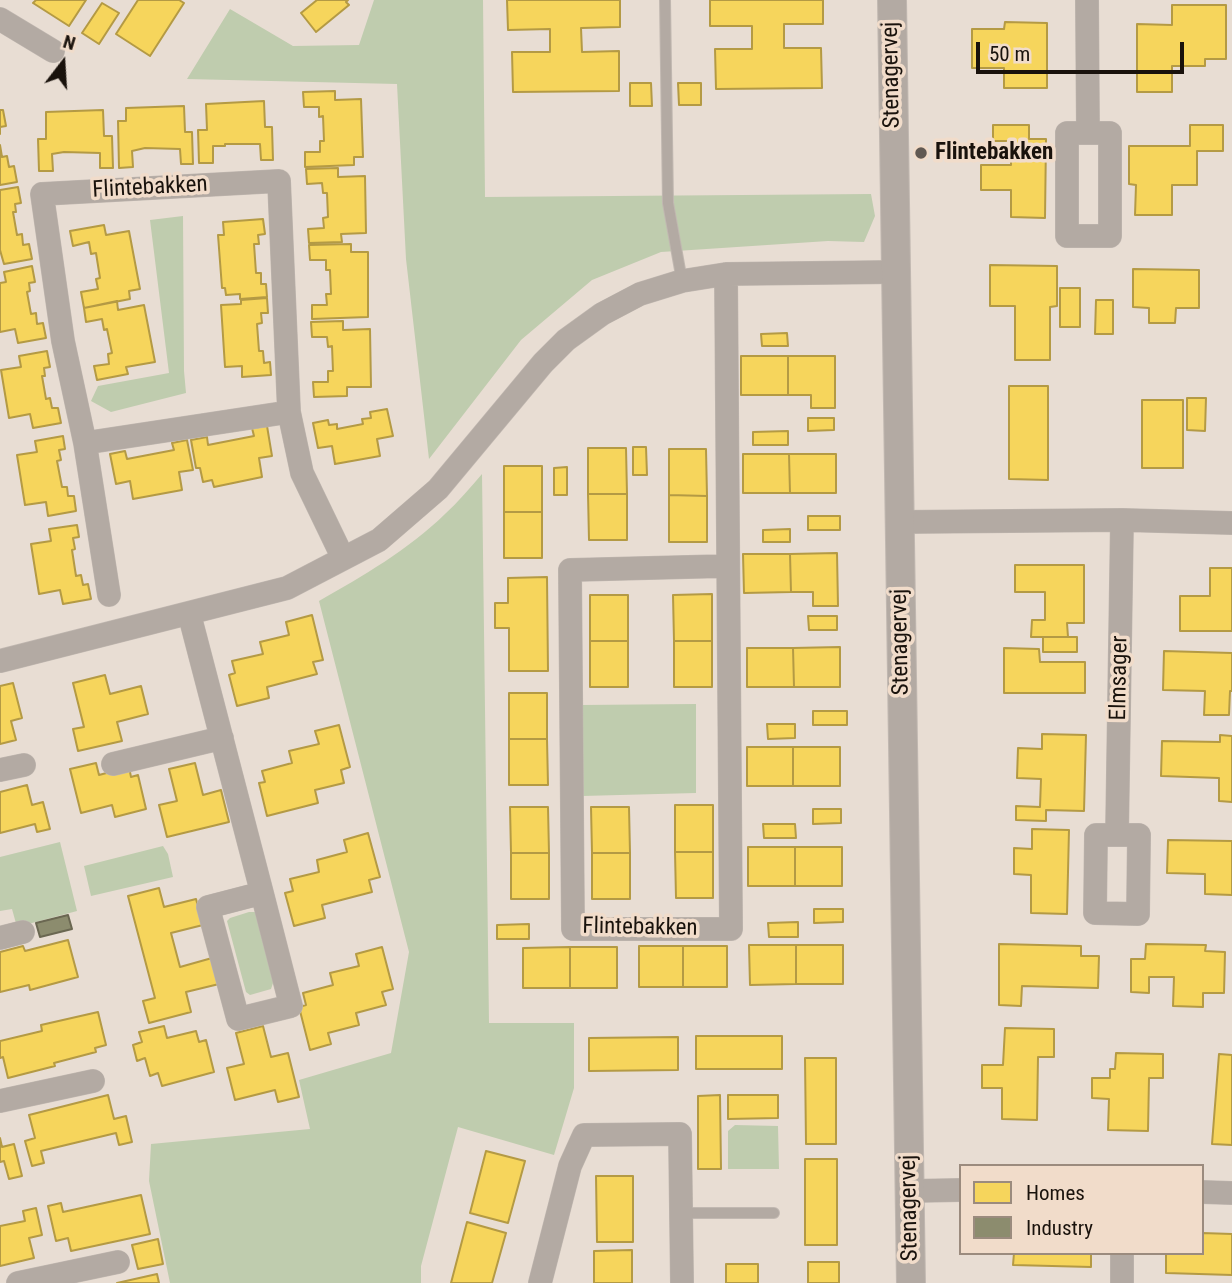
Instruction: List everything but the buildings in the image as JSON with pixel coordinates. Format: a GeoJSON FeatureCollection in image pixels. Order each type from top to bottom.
{"type":"FeatureCollection","features":[{"type":"Feature","properties":{"kind":"street","name":"Stenagervej"},"geometry":{"type":"LineString","coordinates":[[892,0],[911,1283]]}},
{"type":"Feature","properties":{"kind":"street"},"geometry":{"type":"LineString","coordinates":[[1087,0],[1088,133]]}},
{"type":"Feature","properties":{"kind":"street"},"geometry":{"type":"LineString","coordinates":[[0,19],[53,51]]}},
{"type":"Feature","properties":{"kind":"street"},"geometry":{"type":"LineString","coordinates":[[1067,133],[1088,133],[1111,133],[1110,236],[1067,236],[1067,133]]}},
{"type":"Feature","properties":{"kind":"street","name":"Flintebakken"},"geometry":{"type":"LineString","coordinates":[[109,595],[85,443],[63,341],[42,194],[279,181],[289,412],[302,473],[343,558]]}},
{"type":"Feature","properties":{"kind":"street"},"geometry":{"type":"LineString","coordinates":[[0,661],[287,588],[379,540],[438,489],[543,363],[566,341],[602,314],[630,299],[682,281],[726,274],[895,272]]}},
{"type":"Feature","properties":{"kind":"street","name":"Flintebakken"},"geometry":{"type":"LineString","coordinates":[[726,274],[731,929],[573,929],[570,570],[727,566]]}},
{"type":"Feature","properties":{"kind":"street"},"geometry":{"type":"LineString","coordinates":[[85,443],[289,412]]}},
{"type":"Feature","properties":{"kind":"street"},"geometry":{"type":"LineString","coordinates":[[899,522],[1122,520],[1232,523]]}},
{"type":"Feature","properties":{"kind":"street","name":"Elmsager"},"geometry":{"type":"LineString","coordinates":[[1117,835],[1122,520]]}},
{"type":"Feature","properties":{"kind":"street"},"geometry":{"type":"LineString","coordinates":[[189,613],[222,738],[262,893],[291,1006],[238,1019],[208,907],[262,893]]}},
{"type":"Feature","properties":{"kind":"street"},"geometry":{"type":"LineString","coordinates":[[113,764],[222,738]]}},
{"type":"Feature","properties":{"kind":"street"},"geometry":{"type":"LineString","coordinates":[[0,770],[24,765]]}},
{"type":"Feature","properties":{"kind":"street"},"geometry":{"type":"LineString","coordinates":[[0,938],[23,932]]}},
{"type":"Feature","properties":{"kind":"street"},"geometry":{"type":"LineString","coordinates":[[0,1101],[93,1081]]}},
{"type":"Feature","properties":{"kind":"street"},"geometry":{"type":"LineString","coordinates":[[540,1283],[570,1167],[584,1135],[680,1134],[682,1283]]}},
{"type":"Feature","properties":{"kind":"street"},"geometry":{"type":"LineString","coordinates":[[909,1191],[959,1190]]}},
{"type":"Feature","properties":{"kind":"street"},"geometry":{"type":"LineString","coordinates":[[1204,1192],[1232,1194]]}},
{"type":"Feature","properties":{"kind":"street"},"geometry":{"type":"LineString","coordinates":[[1122,1255],[1122,1283]]}},
{"type":"Feature","properties":{"kind":"street"},"geometry":{"type":"LineString","coordinates":[[29,1282],[118,1262]]}},
{"type":"Feature","properties":{"kind":"lane"},"geometry":{"type":"LineString","coordinates":[[665,0],[668,203],[682,281]]}},
{"type":"Feature","properties":{"kind":"lane"},"geometry":{"type":"LineString","coordinates":[[681,1213],[775,1213]]}},
{"type":"Feature","properties":{"kind":"green space"},"geometry":{"type":"Polygon","coordinates":[[[374,0],[483,0],[485,197],[871,194],[875,216],[864,242],[828,241],[661,252],[592,280],[521,340],[429,459],[406,259],[397,84],[187,79],[230,9],[293,46],[359,45],[374,0]]]}},
{"type":"Feature","properties":{"kind":"green space"},"geometry":{"type":"Polygon","coordinates":[[[183,216],[186,393],[111,412],[91,401],[98,386],[169,373],[150,220],[183,216]]]}},
{"type":"Feature","properties":{"kind":"green space"},"geometry":{"type":"Polygon","coordinates":[[[482,474],[489,1023],[574,1023],[574,1088],[554,1155],[458,1127],[421,1266],[421,1283],[170,1283],[149,1181],[151,1144],[310,1129],[299,1080],[391,1053],[409,952],[319,601],[416,539],[450,509],[482,474]]]}},
{"type":"Feature","properties":{"kind":"green space"},"geometry":{"type":"Polygon","coordinates":[[[696,704],[696,793],[582,796],[581,705],[696,704]]]}},
{"type":"Feature","properties":{"kind":"green space"},"geometry":{"type":"Polygon","coordinates":[[[60,842],[77,911],[17,927],[12,909],[0,911],[0,857],[60,842]]]}},
{"type":"Feature","properties":{"kind":"green space"},"geometry":{"type":"Polygon","coordinates":[[[163,846],[168,854],[173,877],[91,896],[84,866],[163,846]]]}},
{"type":"Feature","properties":{"kind":"green space"},"geometry":{"type":"Polygon","coordinates":[[[255,912],[259,916],[274,980],[271,989],[250,995],[246,992],[227,921],[255,912]]]}},
{"type":"Feature","properties":{"kind":"green space"},"geometry":{"type":"Polygon","coordinates":[[[735,1125],[778,1126],[779,1169],[728,1169],[728,1131],[735,1125]]]}},
{"type":"Feature","properties":{"kind":"place","name":"Flintebakken"},"geometry":{"type":"Point","coordinates":[921,153]}}]}
